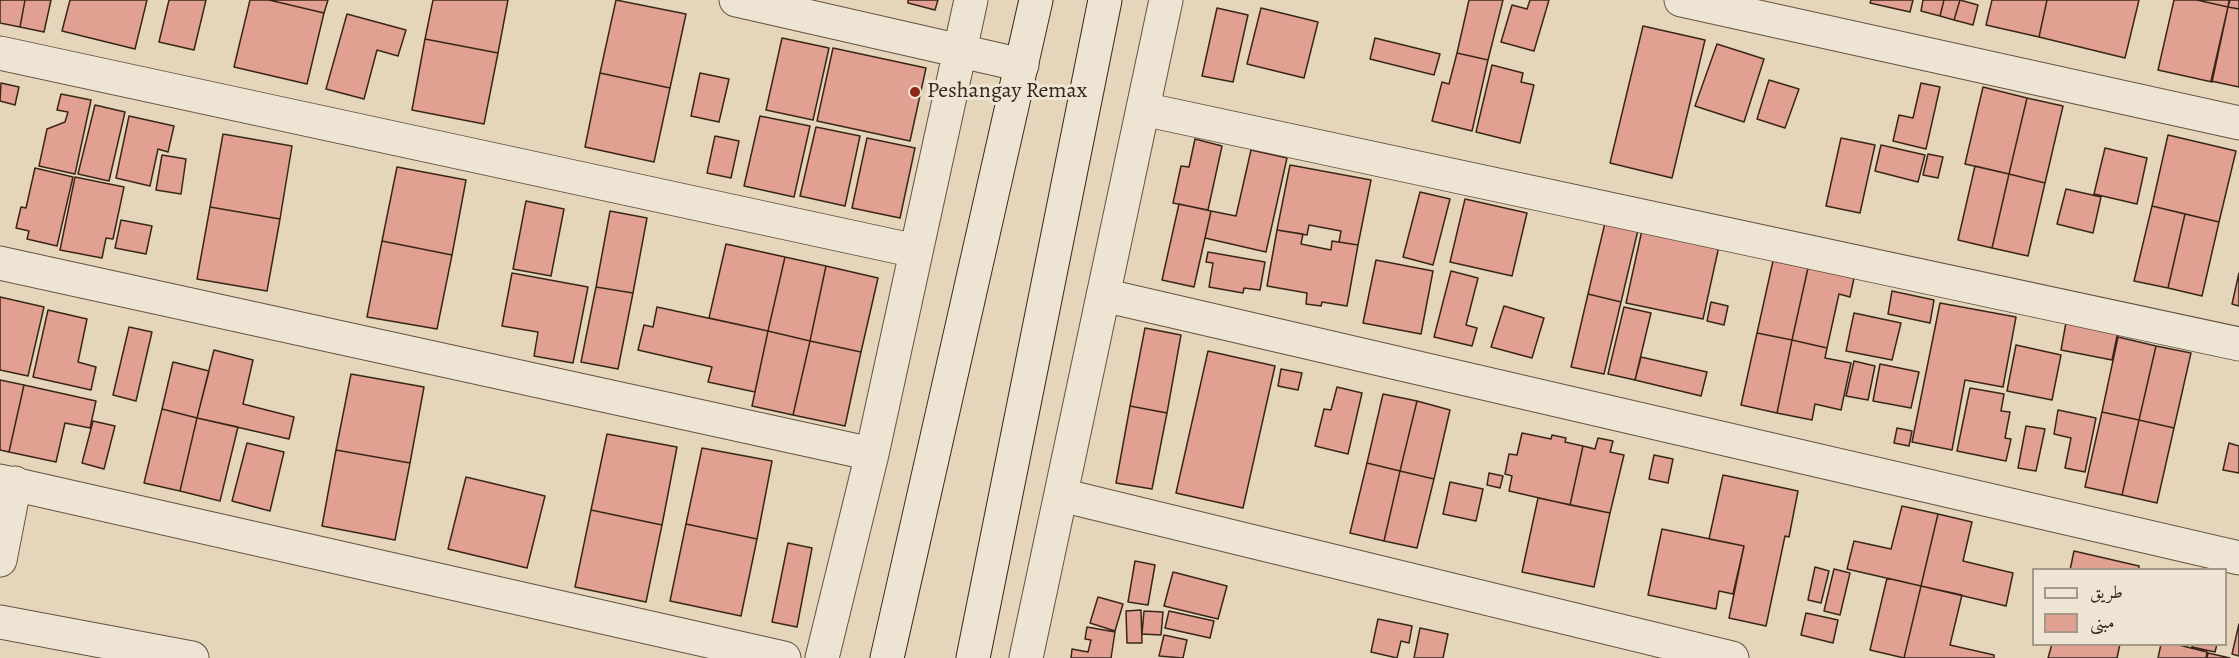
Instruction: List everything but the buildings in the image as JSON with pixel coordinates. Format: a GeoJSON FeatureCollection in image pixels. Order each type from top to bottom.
{"type":"FeatureCollection","features":[{"type":"Feature","properties":{"kind":"street"},"geometry":{"type":"LineString","coordinates":[[736,0],[1022,64]]}},
{"type":"Feature","properties":{"kind":"street"},"geometry":{"type":"LineString","coordinates":[[822,658],[872,454],[971,0]]}},
{"type":"Feature","properties":{"kind":"street"},"geometry":{"type":"LineString","coordinates":[[887,658],[1036,0]]}},
{"type":"Feature","properties":{"kind":"street"},"geometry":{"type":"LineString","coordinates":[[973,658],[1106,0]]}},
{"type":"Feature","properties":{"kind":"street"},"geometry":{"type":"LineString","coordinates":[[1026,658],[1166,0]]}},
{"type":"Feature","properties":{"kind":"street"},"geometry":{"type":"LineString","coordinates":[[1681,0],[2239,123]]}},
{"type":"Feature","properties":{"kind":"street"},"geometry":{"type":"LineString","coordinates":[[0,53],[916,251]]}},
{"type":"Feature","properties":{"kind":"street"},"geometry":{"type":"LineString","coordinates":[[1143,109],[2239,344]]}},
{"type":"Feature","properties":{"kind":"street"},"geometry":{"type":"LineString","coordinates":[[0,263],[872,454]]}},
{"type":"Feature","properties":{"kind":"street"},"geometry":{"type":"LineString","coordinates":[[1103,295],[2239,558]]}},
{"type":"Feature","properties":{"kind":"street"},"geometry":{"type":"LineString","coordinates":[[0,560],[8,482],[784,658]]}},
{"type":"Feature","properties":{"kind":"street"},"geometry":{"type":"LineString","coordinates":[[1061,495],[1732,658]]}},
{"type":"Feature","properties":{"kind":"street"},"geometry":{"type":"LineString","coordinates":[[0,622],[192,658]]}},
{"type":"Feature","properties":{"kind":"place","name":"Peshangay Remax"},"geometry":{"type":"Point","coordinates":[915,92]}}]}
